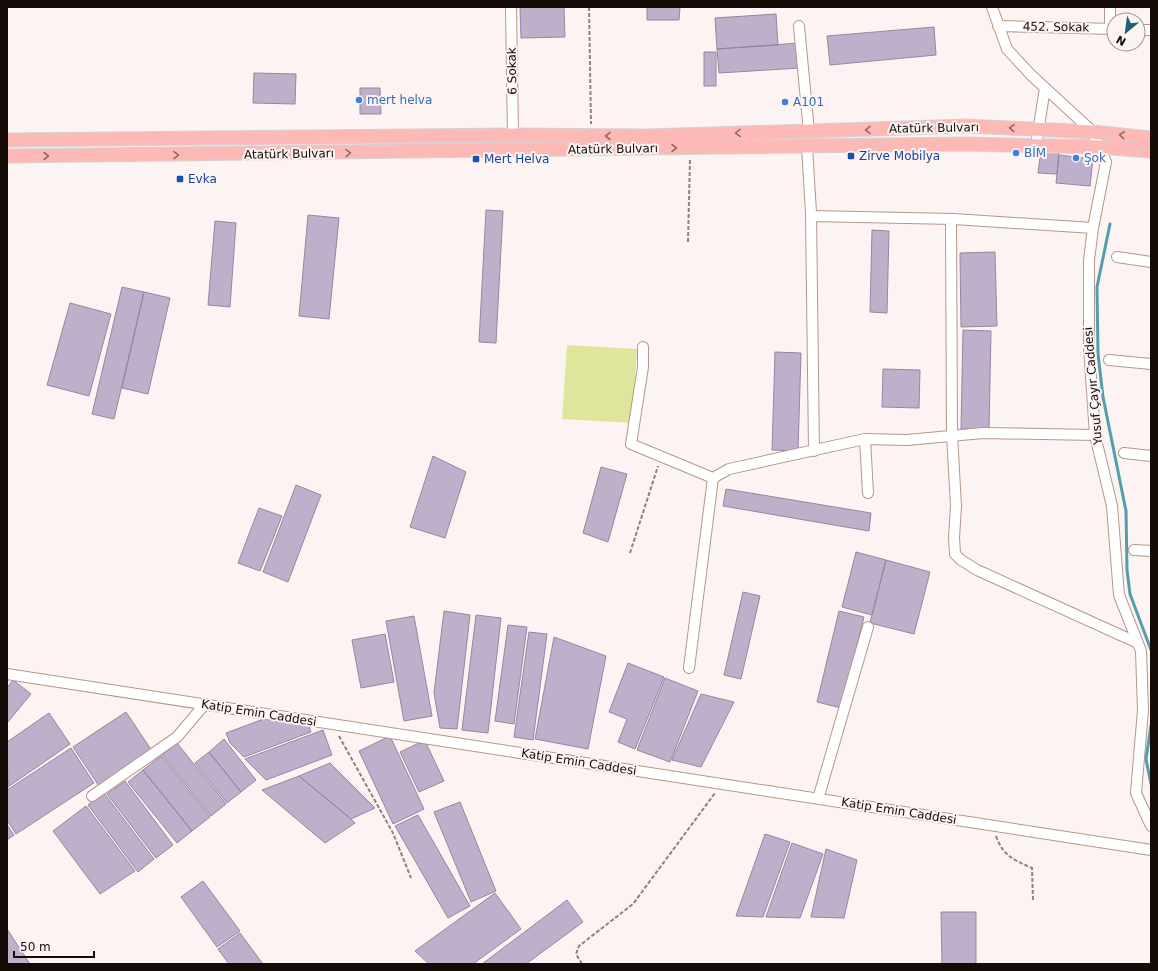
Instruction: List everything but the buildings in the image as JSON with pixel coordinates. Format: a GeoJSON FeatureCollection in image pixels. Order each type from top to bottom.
{"type":"FeatureCollection","features":[{"type":"Feature","properties":{"kind":"main road","name":"Atatürk Bulvarı"},"geometry":{"type":"LineString","coordinates":[[7,140],[809,132],[967,126],[1093,132],[1151,138]]}},
{"type":"Feature","properties":{"kind":"main road","name":"Atatürk Bulvarı"},"geometry":{"type":"LineString","coordinates":[[7,156],[966,144],[1099,147],[1151,151]]}},
{"type":"Feature","properties":{"kind":"street","name":"6 Sokak"},"geometry":{"type":"LineString","coordinates":[[511,7],[513,135]]}},
{"type":"Feature","properties":{"kind":"street"},"geometry":{"type":"LineString","coordinates":[[992,7],[1007,49],[1045,88],[1093,132]]}},
{"type":"Feature","properties":{"kind":"street"},"geometry":{"type":"LineString","coordinates":[[799,26],[809,132]]}},
{"type":"Feature","properties":{"kind":"street","name":"452. Sokak"},"geometry":{"type":"LineString","coordinates":[[998,26],[1106,28]]}},
{"type":"Feature","properties":{"kind":"street"},"geometry":{"type":"LineString","coordinates":[[1036,145],[1045,88]]}},
{"type":"Feature","properties":{"kind":"street","name":"Yusuf Çayır Caddesi"},"geometry":{"type":"LineString","coordinates":[[1093,132],[1106,162],[1092,228],[1088,260],[1089,347],[1095,435],[1112,506],[1119,595],[1141,651],[1143,710],[1136,793],[1151,826]]}},
{"type":"Feature","properties":{"kind":"street"},"geometry":{"type":"LineString","coordinates":[[807,146],[811,216],[814,451]]}},
{"type":"Feature","properties":{"kind":"street"},"geometry":{"type":"LineString","coordinates":[[811,216],[951,219],[1092,228]]}},
{"type":"Feature","properties":{"kind":"street"},"geometry":{"type":"LineString","coordinates":[[951,219],[952,435],[956,506],[954,538],[956,554],[961,560],[977,570],[1138,643]]}},
{"type":"Feature","properties":{"kind":"street"},"geometry":{"type":"LineString","coordinates":[[1117,256],[1151,262]]}},
{"type":"Feature","properties":{"kind":"street"},"geometry":{"type":"LineString","coordinates":[[643,347],[643,367],[631,444],[713,478]]}},
{"type":"Feature","properties":{"kind":"street"},"geometry":{"type":"LineString","coordinates":[[1108,360],[1151,364]]}},
{"type":"Feature","properties":{"kind":"street"},"geometry":{"type":"LineString","coordinates":[[713,478],[729,469],[865,439],[907,440],[983,433],[1095,435]]}},
{"type":"Feature","properties":{"kind":"street"},"geometry":{"type":"LineString","coordinates":[[865,439],[868,493]]}},
{"type":"Feature","properties":{"kind":"street"},"geometry":{"type":"LineString","coordinates":[[1124,453],[1151,456]]}},
{"type":"Feature","properties":{"kind":"street"},"geometry":{"type":"LineString","coordinates":[[689,668],[713,478]]}},
{"type":"Feature","properties":{"kind":"street"},"geometry":{"type":"LineString","coordinates":[[1134,550],[1151,551]]}},
{"type":"Feature","properties":{"kind":"street"},"geometry":{"type":"LineString","coordinates":[[818,799],[868,627]]}},
{"type":"Feature","properties":{"kind":"street","name":"Katip Emin Caddesi"},"geometry":{"type":"LineString","coordinates":[[7,674],[1151,850]]}},
{"type":"Feature","properties":{"kind":"street"},"geometry":{"type":"LineString","coordinates":[[92,796],[178,737],[205,704]]}},
{"type":"Feature","properties":{"kind":"path"},"geometry":{"type":"LineString","coordinates":[[589,7],[592,135]]}},
{"type":"Feature","properties":{"kind":"path"},"geometry":{"type":"LineString","coordinates":[[688,242],[690,148]]}},
{"type":"Feature","properties":{"kind":"path"},"geometry":{"type":"LineString","coordinates":[[630,553],[661,456]]}},
{"type":"Feature","properties":{"kind":"path"},"geometry":{"type":"LineString","coordinates":[[332,724],[393,833],[411,878]]}},
{"type":"Feature","properties":{"kind":"path"},"geometry":{"type":"LineString","coordinates":[[582,964],[576,954],[579,946],[633,904],[721,784]]}},
{"type":"Feature","properties":{"kind":"path"},"geometry":{"type":"LineString","coordinates":[[992,826],[1000,848],[1010,858],[1032,868],[1033,900]]}},
{"type":"Feature","properties":{"kind":"green space"},"geometry":{"type":"Polygon","coordinates":[[[567,345],[637,349],[632,423],[562,419],[567,345]]]}},
{"type":"Feature","properties":{"kind":"waterway"},"geometry":{"type":"LineString","coordinates":[[1110,224],[1097,287],[1098,354],[1103,397],[1126,511],[1127,570],[1130,594],[1151,650]]}},
{"type":"Feature","properties":{"kind":"waterway"},"geometry":{"type":"LineString","coordinates":[[1151,725],[1146,759],[1151,784]]}},
{"type":"Feature","properties":{"kind":"place","name":"mert helva"},"geometry":{"type":"Point","coordinates":[359,100]}},
{"type":"Feature","properties":{"kind":"place","name":"A101"},"geometry":{"type":"Point","coordinates":[785,102]}},
{"type":"Feature","properties":{"kind":"place","name":"BİM"},"geometry":{"type":"Point","coordinates":[1016,153]}},
{"type":"Feature","properties":{"kind":"place","name":"Zirve Mobilya"},"geometry":{"type":"Point","coordinates":[851,156]}},
{"type":"Feature","properties":{"kind":"place","name":"Şok"},"geometry":{"type":"Point","coordinates":[1076,158]}},
{"type":"Feature","properties":{"kind":"place","name":"Mert Helva"},"geometry":{"type":"Point","coordinates":[476,159]}},
{"type":"Feature","properties":{"kind":"place","name":"Evka"},"geometry":{"type":"Point","coordinates":[180,179]}}]}
